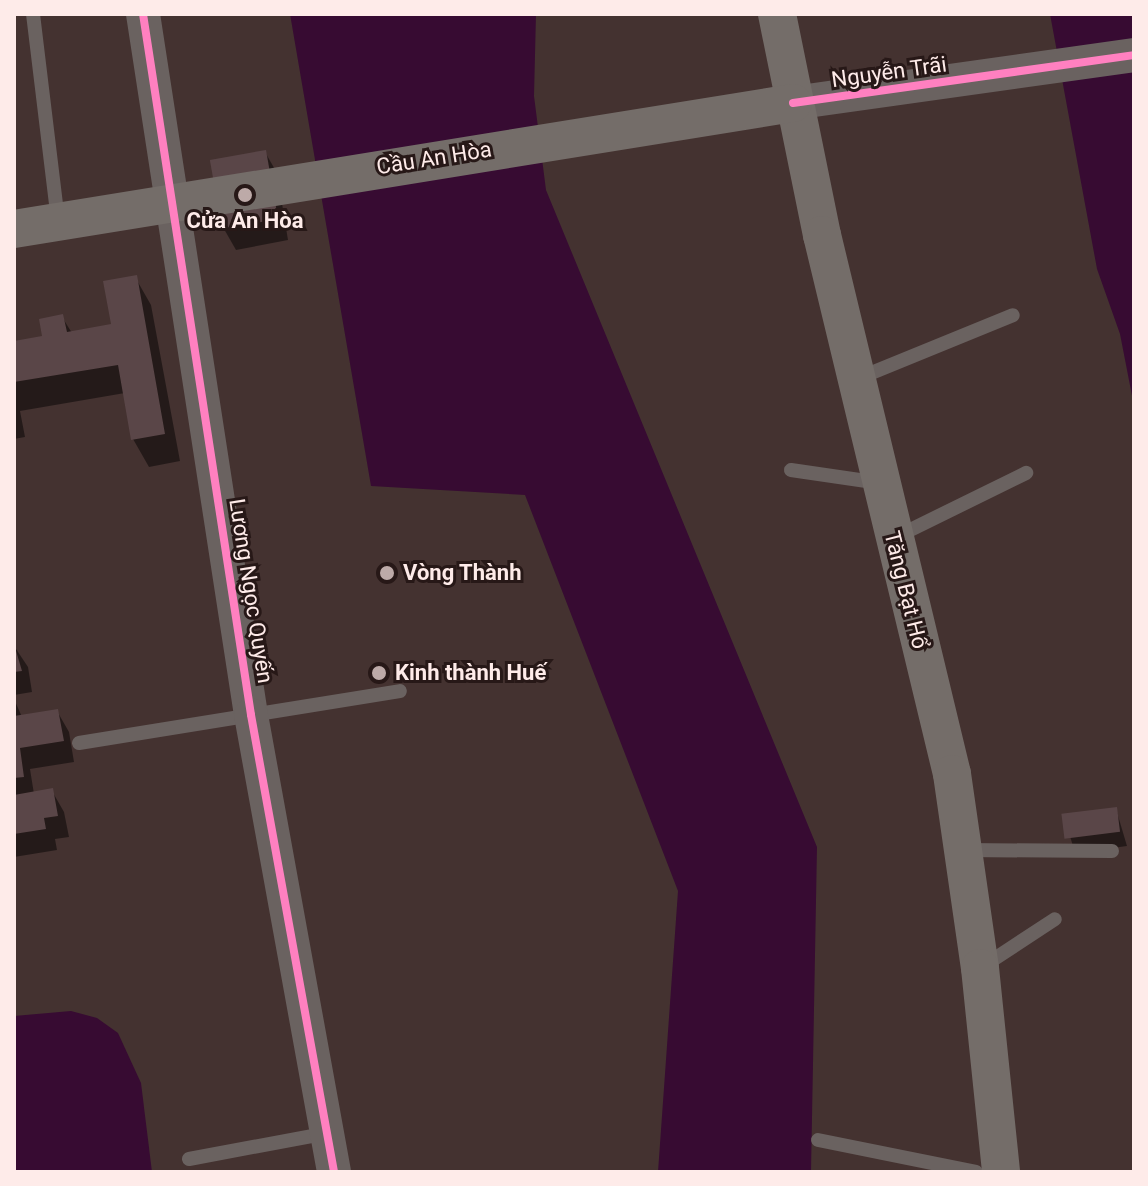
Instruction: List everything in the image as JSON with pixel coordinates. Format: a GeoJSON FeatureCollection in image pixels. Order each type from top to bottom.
{"type":"FeatureCollection","features":[{"type":"Feature","properties":{"kind":"main road","name":"Tăng Bạt Hổ"},"geometry":{"type":"LineString","coordinates":[[777,14],[793,103],[952,774],[980,968],[1001,1172]]}},
{"type":"Feature","properties":{"kind":"main road","name":"Nguyễn Trãi"},"geometry":{"type":"LineString","coordinates":[[551,139],[793,103]]}},
{"type":"Feature","properties":{"kind":"main road","name":"Cầu An Hòa"},"geometry":{"type":"LineString","coordinates":[[175,203],[551,139]]}},
{"type":"Feature","properties":{"kind":"main road"},"geometry":{"type":"LineString","coordinates":[[14,229],[175,203]]}},
{"type":"Feature","properties":{"kind":"street","name":"Lương Ngọc Quyến"},"geometry":{"type":"LineString","coordinates":[[143,14],[175,203],[251,715],[334,1172]]}},
{"type":"Feature","properties":{"kind":"street","name":"Nguyễn Trãi"},"geometry":{"type":"LineString","coordinates":[[793,103],[1134,55]]}},
{"type":"Feature","properties":{"kind":"lane"},"geometry":{"type":"LineString","coordinates":[[33,14],[58,222]]}},
{"type":"Feature","properties":{"kind":"lane"},"geometry":{"type":"LineString","coordinates":[[859,378],[1013,315]]}},
{"type":"Feature","properties":{"kind":"lane"},"geometry":{"type":"LineString","coordinates":[[791,470],[881,483]]}},
{"type":"Feature","properties":{"kind":"lane"},"geometry":{"type":"LineString","coordinates":[[894,538],[1026,473]]}},
{"type":"Feature","properties":{"kind":"lane"},"geometry":{"type":"LineString","coordinates":[[79,743],[400,691]]}},
{"type":"Feature","properties":{"kind":"lane"},"geometry":{"type":"LineString","coordinates":[[962,850],[1112,851]]}},
{"type":"Feature","properties":{"kind":"lane"},"geometry":{"type":"LineString","coordinates":[[980,968],[1055,919]]}},
{"type":"Feature","properties":{"kind":"lane"},"geometry":{"type":"LineString","coordinates":[[189,1159],[328,1133]]}},
{"type":"Feature","properties":{"kind":"lane"},"geometry":{"type":"LineString","coordinates":[[818,1140],[976,1172]]}},
{"type":"Feature","properties":{"kind":"shaded area"},"geometry":{"type":"Polygon","coordinates":[[[290,14],[536,14],[534,96],[546,190],[817,847],[811,1172],[658,1172],[678,891],[525,495],[371,486],[290,14]]]}},
{"type":"Feature","properties":{"kind":"shaded area"},"geometry":{"type":"Polygon","coordinates":[[[1050,14],[1134,14],[1134,406],[1120,334],[1097,269],[1050,14]]]}},
{"type":"Feature","properties":{"kind":"shaded area"},"geometry":{"type":"Polygon","coordinates":[[[71,1011],[97,1018],[118,1033],[141,1083],[152,1172],[14,1172],[14,1016],[71,1011]]]}},
{"type":"Feature","properties":{"kind":"building","name":"Cửa An Hòa"},"geometry":{"type":"Polygon","coordinates":[[[266,150],[278,219],[222,229],[210,160],[266,150]]]}},
{"type":"Feature","properties":{"kind":"building"},"geometry":{"type":"Polygon","coordinates":[[[137,275],[165,434],[131,440],[118,365],[14,382],[14,341],[42,336],[39,319],[63,314],[67,332],[111,324],[103,281],[137,275]]]}},
{"type":"Feature","properties":{"kind":"building"},"geometry":{"type":"Polygon","coordinates":[[[14,644],[22,671],[14,672],[14,644]]]}},
{"type":"Feature","properties":{"kind":"building"},"geometry":{"type":"Polygon","coordinates":[[[58,709],[64,741],[20,748],[24,777],[14,778],[14,716],[58,709]]]}},
{"type":"Feature","properties":{"kind":"building"},"geometry":{"type":"Polygon","coordinates":[[[53,788],[58,816],[44,818],[46,829],[14,834],[14,795],[53,788]]]}},
{"type":"Feature","properties":{"kind":"building"},"geometry":{"type":"Polygon","coordinates":[[[1117,807],[1120,832],[1064,839],[1061,814],[1117,807]]]}},
{"type":"Feature","properties":{"kind":"cycle path"},"geometry":{"type":"LineString","coordinates":[[143,14],[251,715],[334,1172]]}},
{"type":"Feature","properties":{"kind":"cycle path"},"geometry":{"type":"LineString","coordinates":[[793,103],[1134,55]]}},
{"type":"Feature","properties":{"kind":"place","name":"Cửa An Hòa"},"geometry":{"type":"Point","coordinates":[245,195]}},
{"type":"Feature","properties":{"kind":"place","name":"Vòng Thành"},"geometry":{"type":"Point","coordinates":[387,573]}},
{"type":"Feature","properties":{"kind":"place","name":"Kinh thành Huế"},"geometry":{"type":"Point","coordinates":[379,673]}}]}
